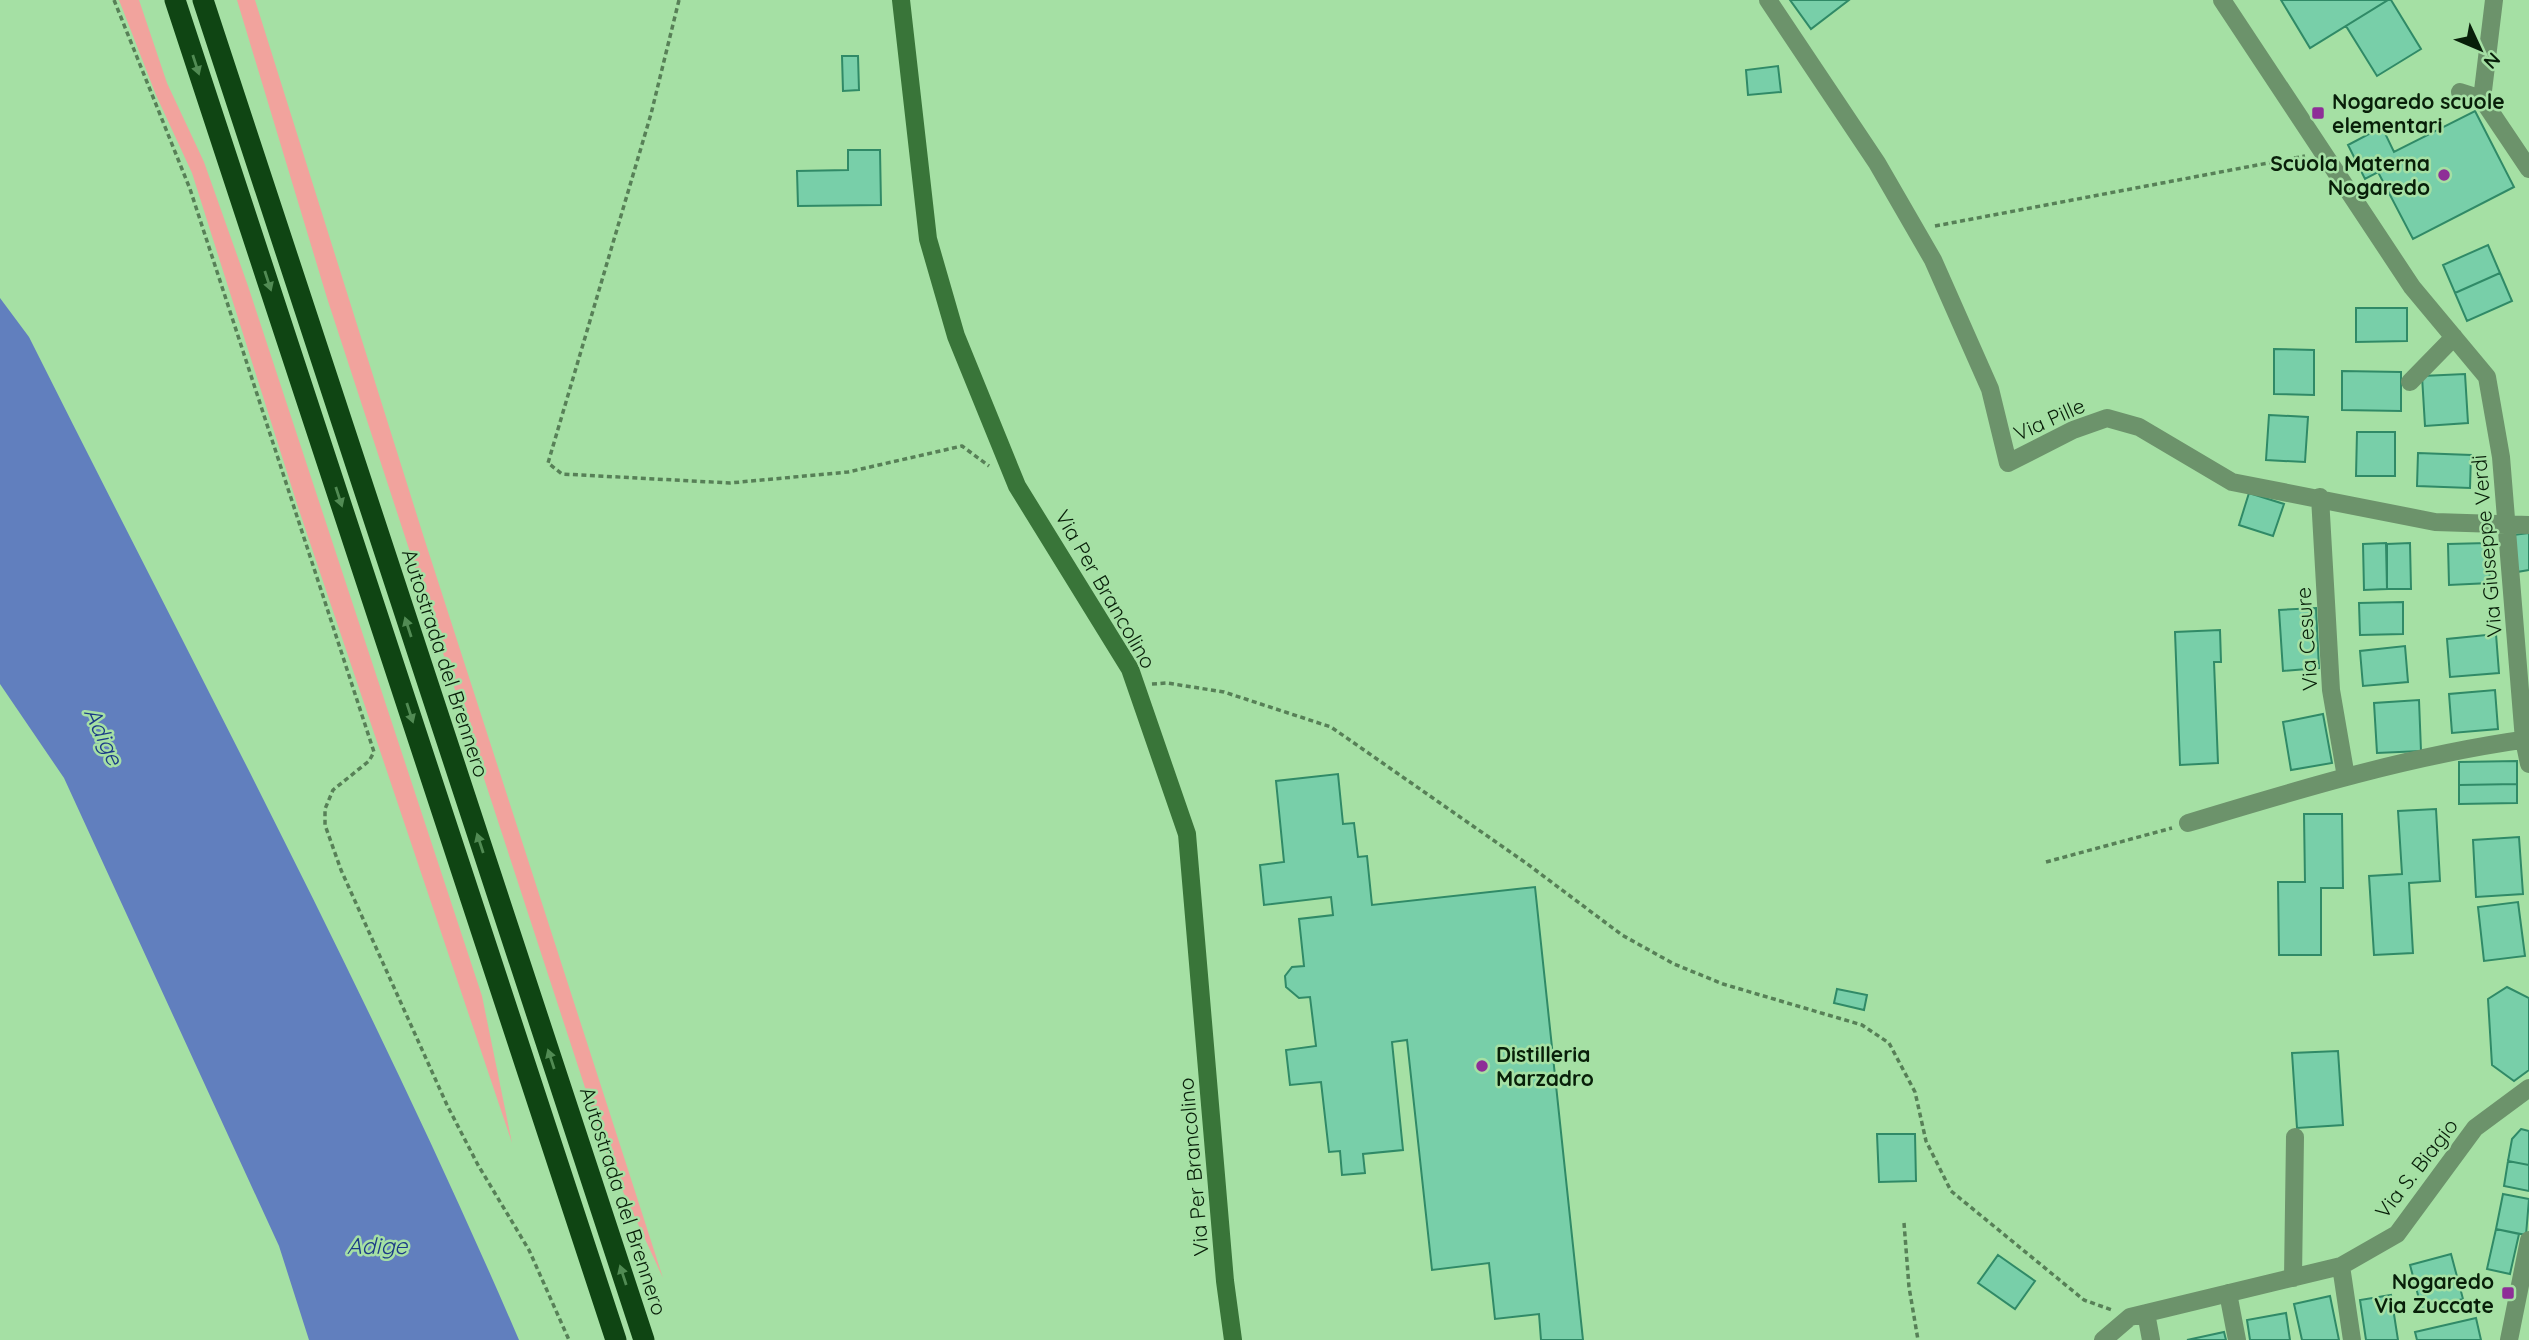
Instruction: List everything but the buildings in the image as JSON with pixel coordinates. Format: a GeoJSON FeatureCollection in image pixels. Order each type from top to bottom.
{"type":"FeatureCollection","features":[{"type":"Feature","properties":{"kind":"highway"},"geometry":{"type":"LineString","coordinates":[[175,0],[616,1340]]}},
{"type":"Feature","properties":{"kind":"highway","name":"Autostrada del Brennero"},"geometry":{"type":"LineString","coordinates":[[203,0],[644,1340]]}},
{"type":"Feature","properties":{"kind":"main road","name":"Via Per Brancolino"},"geometry":{"type":"LineString","coordinates":[[901,0],[928,239],[956,336],[1017,486],[1130,669],[1188,834],[1225,1281],[1233,1340]]}},
{"type":"Feature","properties":{"kind":"street","name":"Via Pille"},"geometry":{"type":"LineString","coordinates":[[1768,0],[1877,163],[1933,260],[1990,389],[2008,463],[2073,430],[2107,418],[2139,427],[2232,482],[2351,503],[2384,514],[2435,522],[2529,525]]}},
{"type":"Feature","properties":{"kind":"street","name":"Via Giuseppe Verdi"},"geometry":{"type":"LineString","coordinates":[[2222,0],[2412,287],[2487,377],[2501,457],[2529,764]]}},
{"type":"Feature","properties":{"kind":"street"},"geometry":{"type":"LineString","coordinates":[[2482,99],[2494,0]]}},
{"type":"Feature","properties":{"kind":"street"},"geometry":{"type":"LineString","coordinates":[[2460,92],[2482,99],[2529,170]]}},
{"type":"Feature","properties":{"kind":"street"},"geometry":{"type":"LineString","coordinates":[[2410,382],[2454,337]]}},
{"type":"Feature","properties":{"kind":"street","name":"Via Cesure"},"geometry":{"type":"LineString","coordinates":[[2320,497],[2331,690],[2346,777]]}},
{"type":"Feature","properties":{"kind":"street"},"geometry":{"type":"LineString","coordinates":[[2188,823],[2429,756],[2526,739]]}},
{"type":"Feature","properties":{"kind":"street","name":"Via S. Biagio"},"geometry":{"type":"LineString","coordinates":[[2103,1340],[2138,1315],[2341,1266],[2397,1234],[2475,1128],[2529,1088]]}},
{"type":"Feature","properties":{"kind":"street"},"geometry":{"type":"LineString","coordinates":[[2293,1278],[2295,1137]]}},
{"type":"Feature","properties":{"kind":"street"},"geometry":{"type":"LineString","coordinates":[[2509,1340],[2529,1240]]}},
{"type":"Feature","properties":{"kind":"street"},"geometry":{"type":"LineString","coordinates":[[2341,1266],[2352,1340]]}},
{"type":"Feature","properties":{"kind":"street"},"geometry":{"type":"LineString","coordinates":[[2228,1293],[2237,1340]]}},
{"type":"Feature","properties":{"kind":"street"},"geometry":{"type":"LineString","coordinates":[[2138,1315],[2151,1340]]}},
{"type":"Feature","properties":{"kind":"path"},"geometry":{"type":"LineString","coordinates":[[114,0],[190,189],[374,752],[369,761],[333,790],[325,809],[325,825],[346,882],[447,1105],[478,1165],[529,1250],[569,1340]]}},
{"type":"Feature","properties":{"kind":"path"},"geometry":{"type":"LineString","coordinates":[[679,0],[651,114],[548,463],[562,474],[730,484],[848,472],[962,446],[1017,486]]}},
{"type":"Feature","properties":{"kind":"path"},"geometry":{"type":"LineString","coordinates":[[1915,230],[2322,153]]}},
{"type":"Feature","properties":{"kind":"path"},"geometry":{"type":"LineString","coordinates":[[1136,686],[1167,683],[1223,692],[1331,727],[1526,863],[1622,935],[1653,953],[1723,984],[1862,1025],[1889,1042],[1914,1092],[1926,1141],[1951,1191],[2084,1300],[2138,1315]]}},
{"type":"Feature","properties":{"kind":"path"},"geometry":{"type":"LineString","coordinates":[[2046,862],[2188,823]]}},
{"type":"Feature","properties":{"kind":"path"},"geometry":{"type":"LineString","coordinates":[[1904,1223],[1909,1287],[1918,1340]]}},
{"type":"Feature","properties":{"kind":"shaded area"},"geometry":{"type":"Polygon","coordinates":[[[119,0],[139,0],[167,83],[204,162],[248,286],[482,996],[512,1143],[298,507],[192,173],[156,95],[119,0]]]}},
{"type":"Feature","properties":{"kind":"shaded area"},"geometry":{"type":"Polygon","coordinates":[[[237,0],[255,0],[425,541],[663,1278],[609,1161],[327,298],[237,0]]]}},
{"type":"Feature","properties":{"kind":"water","name":"Adige"},"geometry":{"type":"Polygon","coordinates":[[[0,298],[29,337],[281,835],[404,1086],[519,1340],[309,1340],[279,1246],[64,778],[0,684],[0,298]]]}},
{"type":"Feature","properties":{"kind":"place","name":"Nogaredo scuole elementari"},"geometry":{"type":"Point","coordinates":[2318,113]}},
{"type":"Feature","properties":{"kind":"place","name":"Scuola Materna Nogaredo"},"geometry":{"type":"Point","coordinates":[2444,175]}},
{"type":"Feature","properties":{"kind":"place","name":"Distilleria Marzadro"},"geometry":{"type":"Point","coordinates":[1482,1066]}},
{"type":"Feature","properties":{"kind":"place","name":"Nogaredo Via Zuccate"},"geometry":{"type":"Point","coordinates":[2508,1293]}}]}
